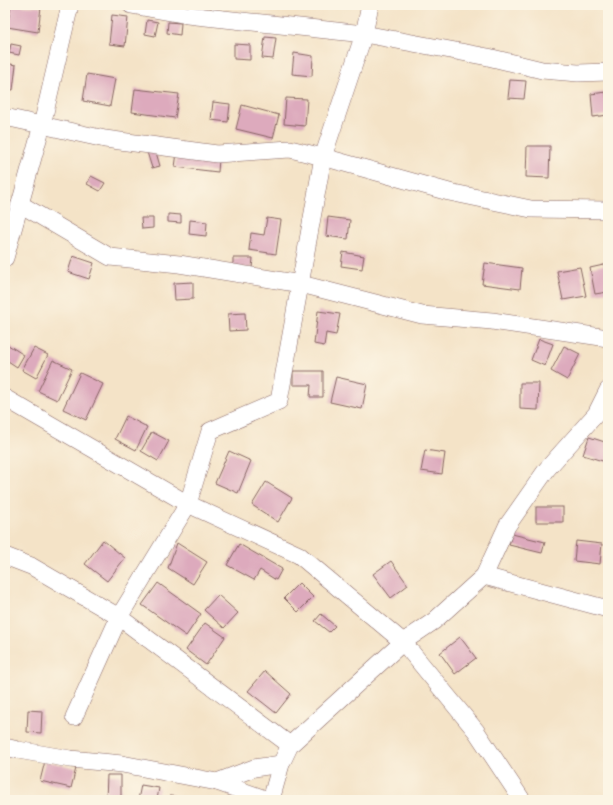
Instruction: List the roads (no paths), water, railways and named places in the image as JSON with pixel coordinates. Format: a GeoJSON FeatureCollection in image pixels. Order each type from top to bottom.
{"type":"FeatureCollection","features":[{"type":"Feature","properties":{"kind":"street"},"geometry":{"type":"LineString","coordinates":[[5,258],[42,125],[70,5]]}},
{"type":"Feature","properties":{"kind":"street"},"geometry":{"type":"LineString","coordinates":[[131,5],[187,15],[364,34],[488,57],[542,70],[578,73],[608,72]]}},
{"type":"Feature","properties":{"kind":"street"},"geometry":{"type":"LineString","coordinates":[[74,717],[119,617],[188,504],[210,431],[279,401],[324,157],[364,34],[370,5]]}},
{"type":"Feature","properties":{"kind":"street"},"geometry":{"type":"LineString","coordinates":[[5,117],[105,139],[217,154],[290,149],[449,192],[531,210],[608,210]]}},
{"type":"Feature","properties":{"kind":"street"},"geometry":{"type":"LineString","coordinates":[[20,204],[110,257],[179,264],[301,284],[422,315],[492,321],[608,338]]}},
{"type":"Feature","properties":{"kind":"street"},"geometry":{"type":"LineString","coordinates":[[5,747],[70,759],[122,764],[217,782],[269,800],[281,764],[290,745],[403,642],[434,621],[484,576],[507,526],[547,469],[596,414],[608,390]]}},
{"type":"Feature","properties":{"kind":"street"},"geometry":{"type":"LineString","coordinates":[[5,398],[188,504],[299,555],[403,642],[476,731],[522,800]]}},
{"type":"Feature","properties":{"kind":"street"},"geometry":{"type":"LineString","coordinates":[[5,556],[30,566],[119,617],[290,745]]}},
{"type":"Feature","properties":{"kind":"street"},"geometry":{"type":"LineString","coordinates":[[484,576],[608,609]]}},
{"type":"Feature","properties":{"kind":"street"},"geometry":{"type":"LineString","coordinates":[[217,782],[254,768],[281,764]]}}]}
